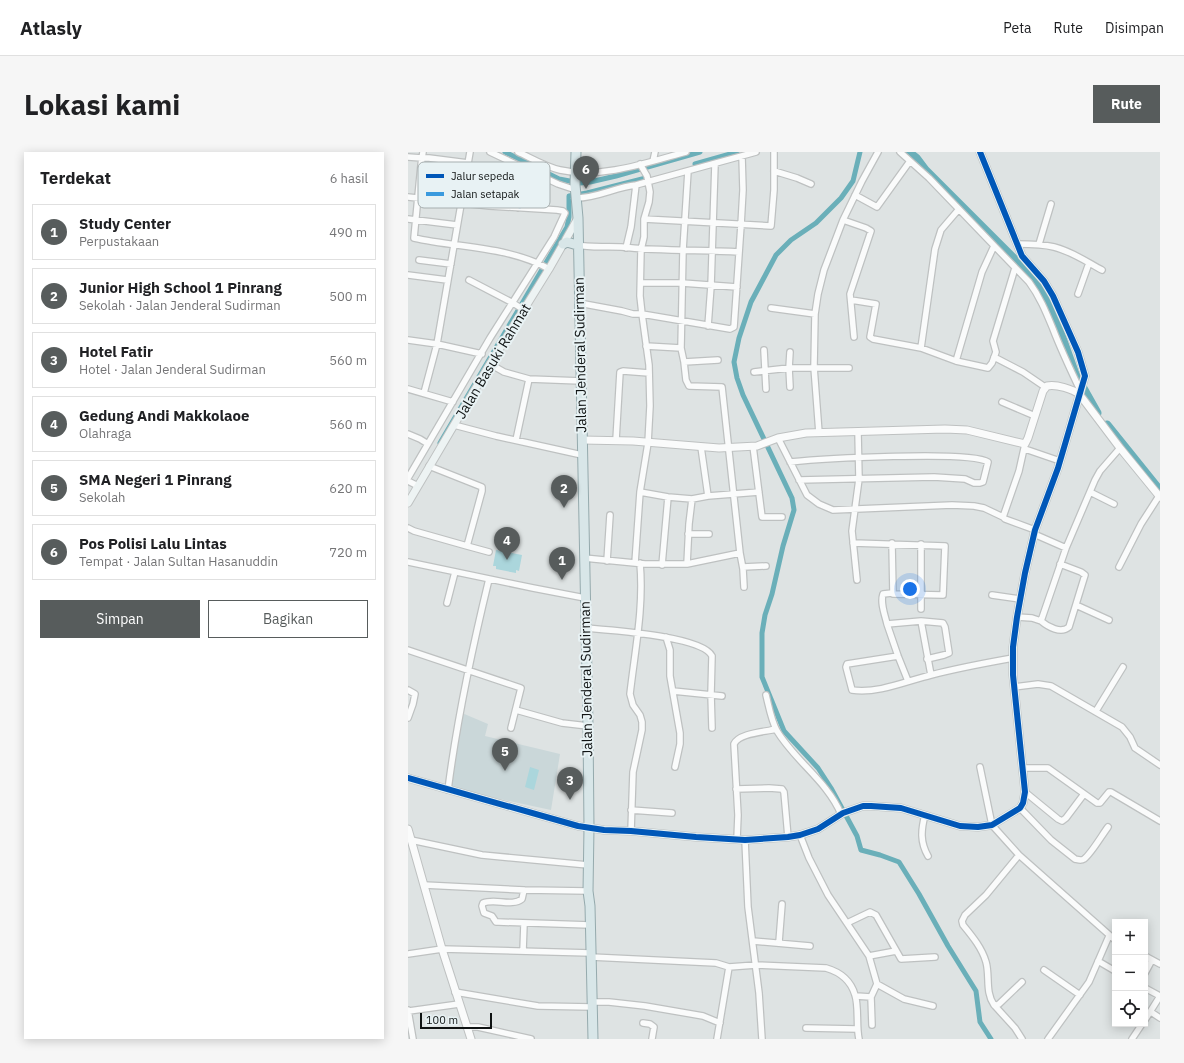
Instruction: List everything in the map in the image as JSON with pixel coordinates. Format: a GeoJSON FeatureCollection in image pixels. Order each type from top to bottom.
{"type":"FeatureCollection","features":[{"type":"Feature","properties":{"kind":"highway","name":"Jalan Jenderal Sudirman"},"geometry":{"type":"LineString","coordinates":[[576,152],[575,172],[578,218],[588,726],[588,891],[590,906],[593,1039]]}},
{"type":"Feature","properties":{"kind":"highway"},"geometry":{"type":"LineString","coordinates":[[563,244],[567,242],[578,245]]}},
{"type":"Feature","properties":{"kind":"main road","name":"Jalan Basuki Rahmat"},"geometry":{"type":"LineString","coordinates":[[408,503],[416,485],[454,425],[522,309],[578,218]]}},
{"type":"Feature","properties":{"kind":"street"},"geometry":{"type":"LineString","coordinates":[[468,162],[470,152]]}},
{"type":"Feature","properties":{"kind":"street"},"geometry":{"type":"LineString","coordinates":[[490,152],[511,162]]}},
{"type":"Feature","properties":{"kind":"street"},"geometry":{"type":"LineString","coordinates":[[518,152],[541,162]]}},
{"type":"Feature","properties":{"kind":"street"},"geometry":{"type":"LineString","coordinates":[[653,161],[655,152]]}},
{"type":"Feature","properties":{"kind":"street"},"geometry":{"type":"LineString","coordinates":[[550,166],[559,170],[575,172],[614,170],[685,152]]}},
{"type":"Feature","properties":{"kind":"street"},"geometry":{"type":"LineString","coordinates":[[550,180],[589,198],[626,186],[636,186],[648,179],[688,172],[756,152]]}},
{"type":"Feature","properties":{"kind":"street"},"geometry":{"type":"LineString","coordinates":[[644,219],[771,226],[774,152]]}},
{"type":"Feature","properties":{"kind":"street"},"geometry":{"type":"LineString","coordinates":[[818,433],[814,367],[815,314],[818,294],[824,270],[843,220],[878,152]]}},
{"type":"Feature","properties":{"kind":"street"},"geometry":{"type":"LineString","coordinates":[[900,152],[929,178],[1016,268],[1038,293],[1081,392],[1120,448],[1159,497],[1141,524],[1119,567]]}},
{"type":"Feature","properties":{"kind":"street"},"geometry":{"type":"LineString","coordinates":[[408,778],[589,828],[745,840],[800,835],[824,826],[840,811],[863,806],[901,808],[960,826],[978,827],[992,825],[1020,808],[1023,803],[1025,792],[1014,686],[1013,658],[1017,617],[1035,532],[1060,460],[1085,376],[1078,352],[1058,305],[1044,282],[1022,256],[980,152]]}},
{"type":"Feature","properties":{"kind":"street"},"geometry":{"type":"LineString","coordinates":[[408,157],[423,155],[429,158],[460,162]]}},
{"type":"Feature","properties":{"kind":"street"},"geometry":{"type":"LineString","coordinates":[[579,303],[622,310],[633,314],[681,320],[708,326],[728,329],[734,327],[743,190],[742,156]]}},
{"type":"Feature","properties":{"kind":"street"},"geometry":{"type":"LineString","coordinates":[[855,195],[875,208],[877,207],[910,161]]}},
{"type":"Feature","properties":{"kind":"street"},"geometry":{"type":"LineString","coordinates":[[631,831],[633,772],[642,730],[640,715],[632,704],[630,697],[642,591],[637,563],[640,492],[648,443],[650,402],[649,373],[642,314],[641,283],[641,250],[644,237],[644,219],[649,202],[648,179],[640,164]]}},
{"type":"Feature","properties":{"kind":"street"},"geometry":{"type":"LineString","coordinates":[[708,326],[711,286],[715,164]]}},
{"type":"Feature","properties":{"kind":"street"},"geometry":{"type":"LineString","coordinates":[[688,172],[682,284],[681,348],[686,380],[689,386],[722,387],[744,587]]}},
{"type":"Feature","properties":{"kind":"street"},"geometry":{"type":"LineString","coordinates":[[774,172],[797,178],[810,184]]}},
{"type":"Feature","properties":{"kind":"street"},"geometry":{"type":"LineString","coordinates":[[626,248],[631,227],[636,186]]}},
{"type":"Feature","properties":{"kind":"street"},"geometry":{"type":"LineString","coordinates":[[418,191],[414,238],[513,254],[547,268]]}},
{"type":"Feature","properties":{"kind":"street"},"geometry":{"type":"LineString","coordinates":[[408,197],[417,198]]}},
{"type":"Feature","properties":{"kind":"street"},"geometry":{"type":"LineString","coordinates":[[1039,244],[1051,204]]}},
{"type":"Feature","properties":{"kind":"street"},"geometry":{"type":"LineString","coordinates":[[424,393],[437,344],[459,208]]}},
{"type":"Feature","properties":{"kind":"street"},"geometry":{"type":"LineString","coordinates":[[408,478],[538,263],[565,215],[565,212],[518,208]]}},
{"type":"Feature","properties":{"kind":"street"},"geometry":{"type":"LineString","coordinates":[[921,348],[934,249],[941,230],[958,209]]}},
{"type":"Feature","properties":{"kind":"street"},"geometry":{"type":"LineString","coordinates":[[408,219],[457,225]]}},
{"type":"Feature","properties":{"kind":"street"},"geometry":{"type":"LineString","coordinates":[[843,220],[871,231],[851,291],[854,337]]}},
{"type":"Feature","properties":{"kind":"street"},"geometry":{"type":"LineString","coordinates":[[1017,244],[1039,244],[1065,250],[1102,270]]}},
{"type":"Feature","properties":{"kind":"street"},"geometry":{"type":"LineString","coordinates":[[578,245],[585,247],[641,250],[712,250],[739,252]]}},
{"type":"Feature","properties":{"kind":"street"},"geometry":{"type":"LineString","coordinates":[[956,361],[982,272],[994,246]]}},
{"type":"Feature","properties":{"kind":"street"},"geometry":{"type":"LineString","coordinates":[[419,260],[450,264]]}},
{"type":"Feature","properties":{"kind":"street"},"geometry":{"type":"LineString","coordinates":[[1078,294],[1089,263]]}},
{"type":"Feature","properties":{"kind":"street"},"geometry":{"type":"LineString","coordinates":[[851,300],[876,304],[870,337],[876,340],[921,348],[956,361],[986,369],[990,366],[996,352],[993,341],[1016,268]]}},
{"type":"Feature","properties":{"kind":"street"},"geometry":{"type":"LineString","coordinates":[[408,275],[447,280]]}},
{"type":"Feature","properties":{"kind":"street"},"geometry":{"type":"LineString","coordinates":[[469,280],[522,309]]}},
{"type":"Feature","properties":{"kind":"street"},"geometry":{"type":"LineString","coordinates":[[641,283],[737,287]]}},
{"type":"Feature","properties":{"kind":"street"},"geometry":{"type":"LineString","coordinates":[[771,308],[815,314]]}},
{"type":"Feature","properties":{"kind":"street"},"geometry":{"type":"LineString","coordinates":[[637,337],[645,338]]}},
{"type":"Feature","properties":{"kind":"street"},"geometry":{"type":"LineString","coordinates":[[408,347],[409,340],[437,344],[482,354]]}},
{"type":"Feature","properties":{"kind":"street"},"geometry":{"type":"LineString","coordinates":[[646,346],[681,348]]}},
{"type":"Feature","properties":{"kind":"street"},"geometry":{"type":"LineString","coordinates":[[764,350],[766,389]]}},
{"type":"Feature","properties":{"kind":"street"},"geometry":{"type":"LineString","coordinates":[[790,352],[790,387]]}},
{"type":"Feature","properties":{"kind":"street"},"geometry":{"type":"LineString","coordinates":[[994,357],[1023,372],[1045,387]]}},
{"type":"Feature","properties":{"kind":"street"},"geometry":{"type":"LineString","coordinates":[[684,362],[718,360]]}},
{"type":"Feature","properties":{"kind":"street"},"geometry":{"type":"LineString","coordinates":[[490,364],[504,372],[529,379],[581,381]]}},
{"type":"Feature","properties":{"kind":"street"},"geometry":{"type":"LineString","coordinates":[[754,372],[789,368],[849,368]]}},
{"type":"Feature","properties":{"kind":"street"},"geometry":{"type":"LineString","coordinates":[[616,440],[620,372],[649,373]]}},
{"type":"Feature","properties":{"kind":"street"},"geometry":{"type":"LineString","coordinates":[[516,440],[529,379]]}},
{"type":"Feature","properties":{"kind":"street"},"geometry":{"type":"LineString","coordinates":[[1045,387],[1051,385],[1081,392]]}},
{"type":"Feature","properties":{"kind":"street"},"geometry":{"type":"LineString","coordinates":[[1003,517],[1045,387]]}},
{"type":"Feature","properties":{"kind":"street"},"geometry":{"type":"LineString","coordinates":[[408,389],[454,402]]}},
{"type":"Feature","properties":{"kind":"street"},"geometry":{"type":"LineString","coordinates":[[1002,402],[1035,416]]}},
{"type":"Feature","properties":{"kind":"street"},"geometry":{"type":"LineString","coordinates":[[454,425],[480,433],[582,455]]}},
{"type":"Feature","properties":{"kind":"street"},"geometry":{"type":"LineString","coordinates":[[582,440],[616,440],[729,448],[761,445],[777,439],[806,433],[967,430],[1025,446],[1060,460]]}},
{"type":"Feature","properties":{"kind":"street"},"geometry":{"type":"LineString","coordinates":[[856,580],[852,531],[859,479],[858,432]]}},
{"type":"Feature","properties":{"kind":"street"},"geometry":{"type":"LineString","coordinates":[[408,434],[428,444]]}},
{"type":"Feature","properties":{"kind":"street"},"geometry":{"type":"LineString","coordinates":[[777,439],[807,495],[825,507],[833,510],[952,505],[974,506],[984,508],[1066,548]]}},
{"type":"Feature","properties":{"kind":"street"},"geometry":{"type":"LineString","coordinates":[[753,446],[762,517],[782,517]]}},
{"type":"Feature","properties":{"kind":"street"},"geometry":{"type":"LineString","coordinates":[[701,447],[708,496]]}},
{"type":"Feature","properties":{"kind":"street"},"geometry":{"type":"LineString","coordinates":[[1041,621],[1066,548],[1098,474],[1120,448]]}},
{"type":"Feature","properties":{"kind":"street"},"geometry":{"type":"LineString","coordinates":[[790,462],[906,457],[960,457],[988,462],[983,482],[980,484],[965,479],[954,478],[799,480]]}},
{"type":"Feature","properties":{"kind":"street"},"geometry":{"type":"LineString","coordinates":[[429,466],[482,487],[482,492],[467,546]]}},
{"type":"Feature","properties":{"kind":"street"},"geometry":{"type":"LineString","coordinates":[[408,482],[416,485]]}},
{"type":"Feature","properties":{"kind":"street"},"geometry":{"type":"LineString","coordinates":[[640,492],[668,497],[692,499],[734,493],[758,492]]}},
{"type":"Feature","properties":{"kind":"street"},"geometry":{"type":"LineString","coordinates":[[1090,492],[1114,504]]}},
{"type":"Feature","properties":{"kind":"street"},"geometry":{"type":"LineString","coordinates":[[662,565],[668,497]]}},
{"type":"Feature","properties":{"kind":"street"},"geometry":{"type":"LineString","coordinates":[[687,564],[688,534],[692,499]]}},
{"type":"Feature","properties":{"kind":"street"},"geometry":{"type":"LineString","coordinates":[[607,561],[610,515]]}},
{"type":"Feature","properties":{"kind":"street"},"geometry":{"type":"LineString","coordinates":[[408,528],[488,552]]}},
{"type":"Feature","properties":{"kind":"street"},"geometry":{"type":"LineString","coordinates":[[688,534],[709,534]]}},
{"type":"Feature","properties":{"kind":"street"},"geometry":{"type":"LineString","coordinates":[[853,543],[892,543],[945,546],[943,595],[896,595],[892,593],[883,594],[882,596],[887,624],[908,681]]}},
{"type":"Feature","properties":{"kind":"street"},"geometry":{"type":"LineString","coordinates":[[892,543],[892,593]]}},
{"type":"Feature","properties":{"kind":"street"},"geometry":{"type":"LineString","coordinates":[[921,544],[921,609]]}},
{"type":"Feature","properties":{"kind":"street"},"geometry":{"type":"LineString","coordinates":[[584,558],[662,565],[687,564],[740,553]]}},
{"type":"Feature","properties":{"kind":"street"},"geometry":{"type":"LineString","coordinates":[[408,562],[585,598]]}},
{"type":"Feature","properties":{"kind":"street"},"geometry":{"type":"LineString","coordinates":[[1017,617],[1032,618],[1041,621],[1050,627],[1063,630],[1069,627],[1084,573],[1060,564]]}},
{"type":"Feature","properties":{"kind":"street"},"geometry":{"type":"LineString","coordinates":[[743,567],[766,566]]}},
{"type":"Feature","properties":{"kind":"street"},"geometry":{"type":"LineString","coordinates":[[447,603],[455,572]]}},
{"type":"Feature","properties":{"kind":"street"},"geometry":{"type":"LineString","coordinates":[[448,790],[456,731],[488,579]]}},
{"type":"Feature","properties":{"kind":"street"},"geometry":{"type":"LineString","coordinates":[[992,595],[1020,598]]}},
{"type":"Feature","properties":{"kind":"street"},"geometry":{"type":"LineString","coordinates":[[1076,605],[1109,620]]}},
{"type":"Feature","properties":{"kind":"street"},"geometry":{"type":"LineString","coordinates":[[887,624],[921,621],[943,623],[949,653],[927,659]]}},
{"type":"Feature","properties":{"kind":"street"},"geometry":{"type":"LineString","coordinates":[[921,621],[931,675]]}},
{"type":"Feature","properties":{"kind":"street"},"geometry":{"type":"LineString","coordinates":[[585,628],[666,637],[696,644],[711,653],[712,728]]}},
{"type":"Feature","properties":{"kind":"street"},"geometry":{"type":"LineString","coordinates":[[666,637],[670,650],[670,676],[680,733],[680,744],[675,767]]}},
{"type":"Feature","properties":{"kind":"street"},"geometry":{"type":"LineString","coordinates":[[408,650],[521,688],[511,728]]}},
{"type":"Feature","properties":{"kind":"street"},"geometry":{"type":"LineString","coordinates":[[898,656],[847,664],[846,667],[852,690],[868,691],[931,675],[1013,658]]}},
{"type":"Feature","properties":{"kind":"street"},"geometry":{"type":"LineString","coordinates":[[1096,711],[1123,667]]}},
{"type":"Feature","properties":{"kind":"street"},"geometry":{"type":"LineString","coordinates":[[1014,686],[1048,685],[1122,727],[1130,737],[1135,748],[1160,765]]}},
{"type":"Feature","properties":{"kind":"street"},"geometry":{"type":"LineString","coordinates":[[408,690],[415,694],[408,718]]}},
{"type":"Feature","properties":{"kind":"street"},"geometry":{"type":"LineString","coordinates":[[673,691],[722,696]]}},
{"type":"Feature","properties":{"kind":"street"},"geometry":{"type":"LineString","coordinates":[[766,695],[776,729],[784,741],[815,776],[840,811]]}},
{"type":"Feature","properties":{"kind":"street"},"geometry":{"type":"LineString","coordinates":[[516,710],[562,723],[588,726]]}},
{"type":"Feature","properties":{"kind":"street"},"geometry":{"type":"LineString","coordinates":[[737,839],[738,815],[735,742],[744,736],[776,729]]}},
{"type":"Feature","properties":{"kind":"street"},"geometry":{"type":"LineString","coordinates":[[980,767],[992,825],[1019,855],[1112,938]]}},
{"type":"Feature","properties":{"kind":"street"},"geometry":{"type":"LineString","coordinates":[[1023,768],[1048,768],[1099,803],[1109,792],[1111,792],[1160,821]]}},
{"type":"Feature","properties":{"kind":"street"},"geometry":{"type":"LineString","coordinates":[[736,789],[782,789],[784,792],[788,837]]}},
{"type":"Feature","properties":{"kind":"street"},"geometry":{"type":"LineString","coordinates":[[1025,792],[1062,821],[1066,818],[1084,794]]}},
{"type":"Feature","properties":{"kind":"street"},"geometry":{"type":"LineString","coordinates":[[1020,808],[1051,840],[1075,859],[1080,861],[1084,859],[1108,827]]}},
{"type":"Feature","properties":{"kind":"street"},"geometry":{"type":"LineString","coordinates":[[631,810],[672,813]]}},
{"type":"Feature","properties":{"kind":"street"},"geometry":{"type":"LineString","coordinates":[[925,815],[922,840],[928,856]]}},
{"type":"Feature","properties":{"kind":"street"},"geometry":{"type":"LineString","coordinates":[[408,831],[411,840],[411,850],[424,885],[459,1004],[471,1039]]}},
{"type":"Feature","properties":{"kind":"street"},"geometry":{"type":"LineString","coordinates":[[800,835],[808,858],[828,895],[870,956],[877,984],[871,997],[872,1025]]}},
{"type":"Feature","properties":{"kind":"street"},"geometry":{"type":"LineString","coordinates":[[411,840],[482,855],[588,865]]}},
{"type":"Feature","properties":{"kind":"street"},"geometry":{"type":"LineString","coordinates":[[745,840],[748,907],[761,1011],[762,1039]]}},
{"type":"Feature","properties":{"kind":"street"},"geometry":{"type":"LineString","coordinates":[[1019,855],[986,895],[965,915],[962,921],[984,958],[991,1000],[1015,1028],[1022,1039]]}},
{"type":"Feature","properties":{"kind":"street"},"geometry":{"type":"LineString","coordinates":[[424,885],[524,890],[588,891]]}},
{"type":"Feature","properties":{"kind":"street"},"geometry":{"type":"LineString","coordinates":[[524,890],[522,899],[517,902],[491,901],[483,903],[482,906],[484,913],[492,916],[496,922],[590,926]]}},
{"type":"Feature","properties":{"kind":"street"},"geometry":{"type":"LineString","coordinates":[[779,942],[782,904]]}},
{"type":"Feature","properties":{"kind":"street"},"geometry":{"type":"LineString","coordinates":[[847,923],[862,915],[873,912],[899,957],[904,960],[935,957]]}},
{"type":"Feature","properties":{"kind":"street"},"geometry":{"type":"LineString","coordinates":[[523,951],[524,924]]}},
{"type":"Feature","properties":{"kind":"street"},"geometry":{"type":"LineString","coordinates":[[1048,1039],[1089,982],[1109,936]]}},
{"type":"Feature","properties":{"kind":"street"},"geometry":{"type":"LineString","coordinates":[[753,940],[810,946]]}},
{"type":"Feature","properties":{"kind":"street"},"geometry":{"type":"LineString","coordinates":[[408,954],[442,948],[523,951],[716,963],[729,967],[756,965],[826,968],[834,970],[840,974],[847,981],[856,996],[857,1029],[859,1039]]}},
{"type":"Feature","properties":{"kind":"street"},"geometry":{"type":"LineString","coordinates":[[870,956],[896,951]]}},
{"type":"Feature","properties":{"kind":"street"},"geometry":{"type":"LineString","coordinates":[[1148,958],[1160,964]]}},
{"type":"Feature","properties":{"kind":"street"},"geometry":{"type":"LineString","coordinates":[[1148,967],[1152,960]]}},
{"type":"Feature","properties":{"kind":"street"},"geometry":{"type":"LineString","coordinates":[[1098,961],[1112,969]]}},
{"type":"Feature","properties":{"kind":"street"},"geometry":{"type":"LineString","coordinates":[[717,1039],[729,967]]}},
{"type":"Feature","properties":{"kind":"street"},"geometry":{"type":"LineString","coordinates":[[1044,970],[1080,995]]}},
{"type":"Feature","properties":{"kind":"street"},"geometry":{"type":"LineString","coordinates":[[995,1006],[1022,982]]}},
{"type":"Feature","properties":{"kind":"street"},"geometry":{"type":"LineString","coordinates":[[877,984],[904,999],[934,1006]]}},
{"type":"Feature","properties":{"kind":"street"},"geometry":{"type":"LineString","coordinates":[[1148,990],[1160,996],[1148,1016]]}},
{"type":"Feature","properties":{"kind":"street"},"geometry":{"type":"LineString","coordinates":[[456,992],[538,1006],[609,1002],[645,1006],[703,1016],[720,1023]]}},
{"type":"Feature","properties":{"kind":"street"},"geometry":{"type":"LineString","coordinates":[[856,996],[871,997]]}},
{"type":"Feature","properties":{"kind":"street"},"geometry":{"type":"LineString","coordinates":[[413,1039],[408,1011],[459,1004]]}},
{"type":"Feature","properties":{"kind":"street"},"geometry":{"type":"LineString","coordinates":[[1151,1012],[1160,1018]]}},
{"type":"Feature","properties":{"kind":"street"},"geometry":{"type":"LineString","coordinates":[[643,1023],[654,1027],[652,1039]]}},
{"type":"Feature","properties":{"kind":"street"},"geometry":{"type":"LineString","coordinates":[[467,1027],[478,1027],[531,1039]]}},
{"type":"Feature","properties":{"kind":"street"},"geometry":{"type":"LineString","coordinates":[[1132,1039],[1140,1027]]}},
{"type":"Feature","properties":{"kind":"street"},"geometry":{"type":"LineString","coordinates":[[806,1028],[857,1029]]}},
{"type":"Feature","properties":{"kind":"shaded area"},"geometry":{"type":"Polygon","coordinates":[[[496,550],[522,555],[519,571],[516,570],[516,573],[496,569],[496,566],[493,566],[496,550]]]}},
{"type":"Feature","properties":{"kind":"shaded area"},"geometry":{"type":"Polygon","coordinates":[[[462,713],[488,724],[485,736],[560,754],[551,810],[449,788],[462,713]]]}},
{"type":"Feature","properties":{"kind":"shaded area"},"geometry":{"type":"Polygon","coordinates":[[[530,767],[539,770],[534,790],[525,787],[530,767]]]}},
{"type":"Feature","properties":{"kind":"waterway"},"geometry":{"type":"LineString","coordinates":[[505,152],[525,162]]}},
{"type":"Feature","properties":{"kind":"waterway"},"geometry":{"type":"LineString","coordinates":[[550,174],[559,179],[580,183],[590,182],[700,152]]}},
{"type":"Feature","properties":{"kind":"waterway"},"geometry":{"type":"LineString","coordinates":[[695,164],[737,152]]}},
{"type":"Feature","properties":{"kind":"waterway"},"geometry":{"type":"LineString","coordinates":[[860,152],[853,181],[841,198],[816,223],[791,240],[776,255],[751,302],[739,338],[734,362],[737,378],[743,395],[792,498],[794,510],[765,615],[762,633],[762,677],[784,731],[818,768],[831,788],[857,836],[861,850],[899,862],[976,991],[980,1022],[991,1039]]}},
{"type":"Feature","properties":{"kind":"waterway"},"geometry":{"type":"LineString","coordinates":[[908,152],[916,158],[925,170],[1013,258],[1048,299],[1075,374],[1097,413]]}},
{"type":"Feature","properties":{"kind":"waterway"},"geometry":{"type":"LineString","coordinates":[[440,443],[567,227],[569,217],[569,196],[646,178]]}},
{"type":"Feature","properties":{"kind":"waterway"},"geometry":{"type":"LineString","coordinates":[[1107,425],[1160,491]]}},
{"type":"Feature","properties":{"kind":"cycle path"},"geometry":{"type":"LineString","coordinates":[[408,778],[578,826],[604,830],[745,840],[800,835],[818,829],[843,813],[863,806],[901,808],[960,826],[978,827],[992,825],[1020,808],[1023,803],[1025,792],[1013,675],[1013,647],[1017,617],[1035,530],[1058,468],[1085,376],[1078,352],[1053,296],[1044,281],[1022,256],[980,152]]}},
{"type":"Feature","properties":{"kind":"place","name":"Pos Polisi Lalu Lintas"},"geometry":{"type":"Point","coordinates":[586,189]}},
{"type":"Feature","properties":{"kind":"place","name":"Junior High School 1 Pinrang"},"geometry":{"type":"Point","coordinates":[564,508]}},
{"type":"Feature","properties":{"kind":"place","name":"Gedung Andi Makkolaoe"},"geometry":{"type":"Point","coordinates":[507,560]}},
{"type":"Feature","properties":{"kind":"place","name":"Study Center"},"geometry":{"type":"Point","coordinates":[562,580]}},
{"type":"Feature","properties":{"kind":"place","name":"SMA Negeri 1 Pinrang"},"geometry":{"type":"Point","coordinates":[505,771]}},
{"type":"Feature","properties":{"kind":"place","name":"Hotel Fatir"},"geometry":{"type":"Point","coordinates":[570,800]}}]}
